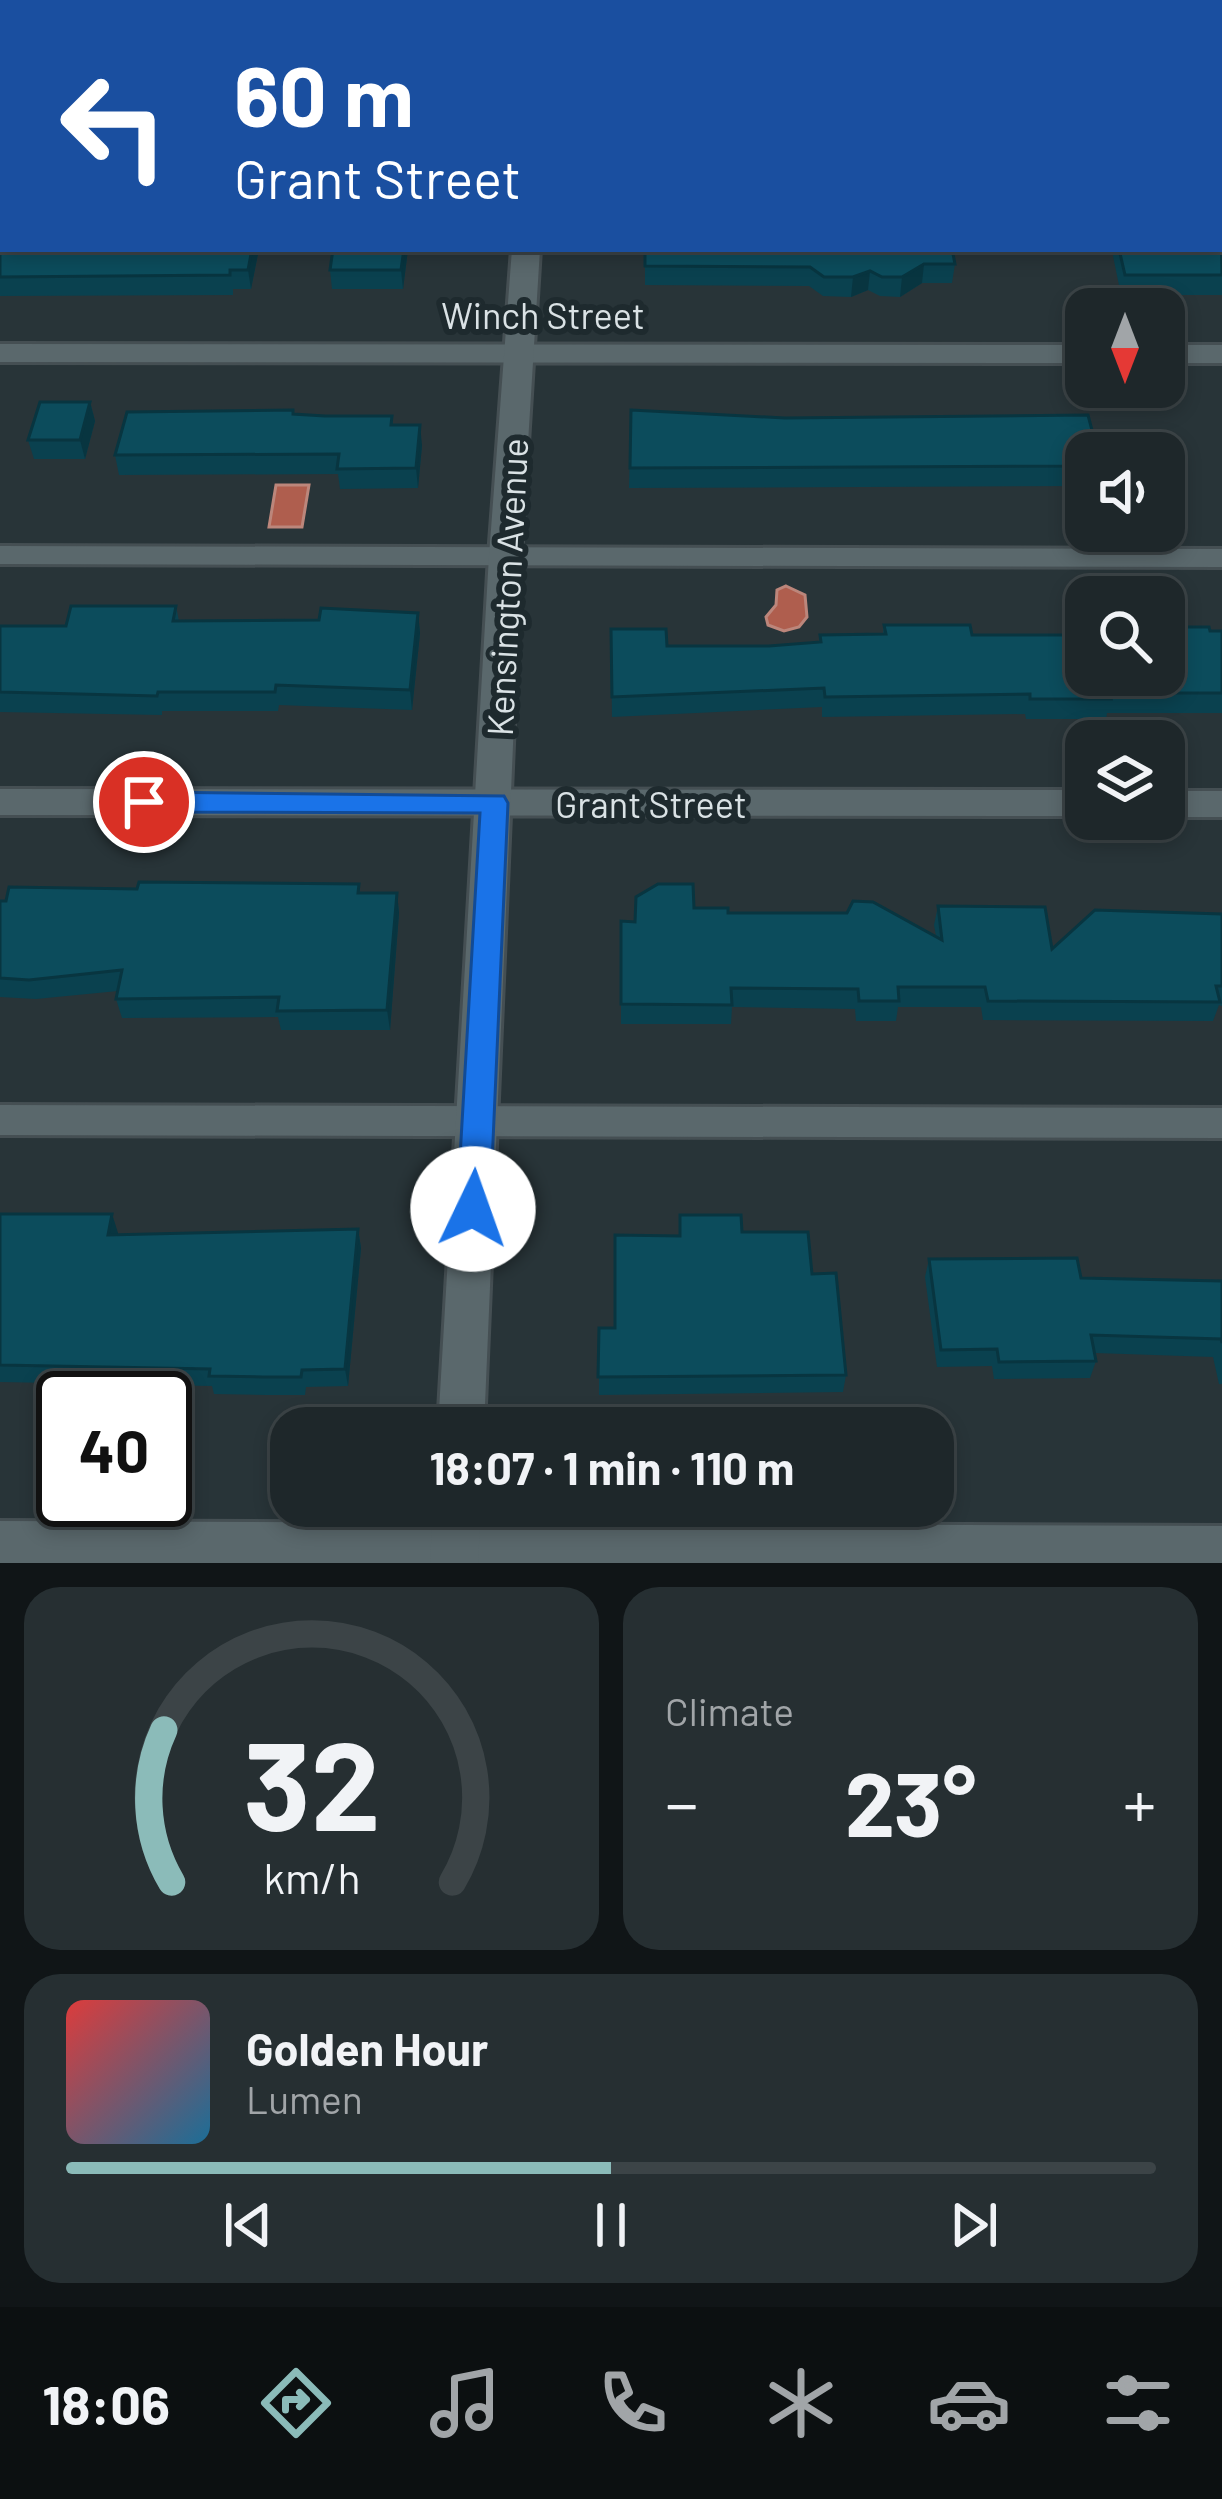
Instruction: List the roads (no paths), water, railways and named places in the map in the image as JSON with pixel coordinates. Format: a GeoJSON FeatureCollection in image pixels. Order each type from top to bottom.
{"type":"FeatureCollection","features":[{"type":"Feature","properties":{"kind":"street","name":"Kensington Avenue"},"geometry":{"type":"LineString","coordinates":[[462,1407],[526,252]]}},
{"type":"Feature","properties":{"kind":"street","name":"Winch Street"},"geometry":{"type":"LineString","coordinates":[[0,352],[1065,354]]}},
{"type":"Feature","properties":{"kind":"street"},"geometry":{"type":"LineString","coordinates":[[1185,354],[1222,354]]}},
{"type":"Feature","properties":{"kind":"street","name":"Grant Street"},"geometry":{"type":"LineString","coordinates":[[0,802],[1065,803]]}},
{"type":"Feature","properties":{"kind":"street"},"geometry":{"type":"LineString","coordinates":[[1185,804],[1222,804]]}},
{"type":"Feature","properties":{"kind":"street"},"geometry":{"type":"LineString","coordinates":[[0,1545],[455,1539],[1222,1550]]}},
{"type":"Feature","properties":{"kind":"lane"},"geometry":{"type":"LineString","coordinates":[[0,555],[1222,558]]}},
{"type":"Feature","properties":{"kind":"lane"},"geometry":{"type":"LineString","coordinates":[[0,1120],[1222,1123]]}}]}
